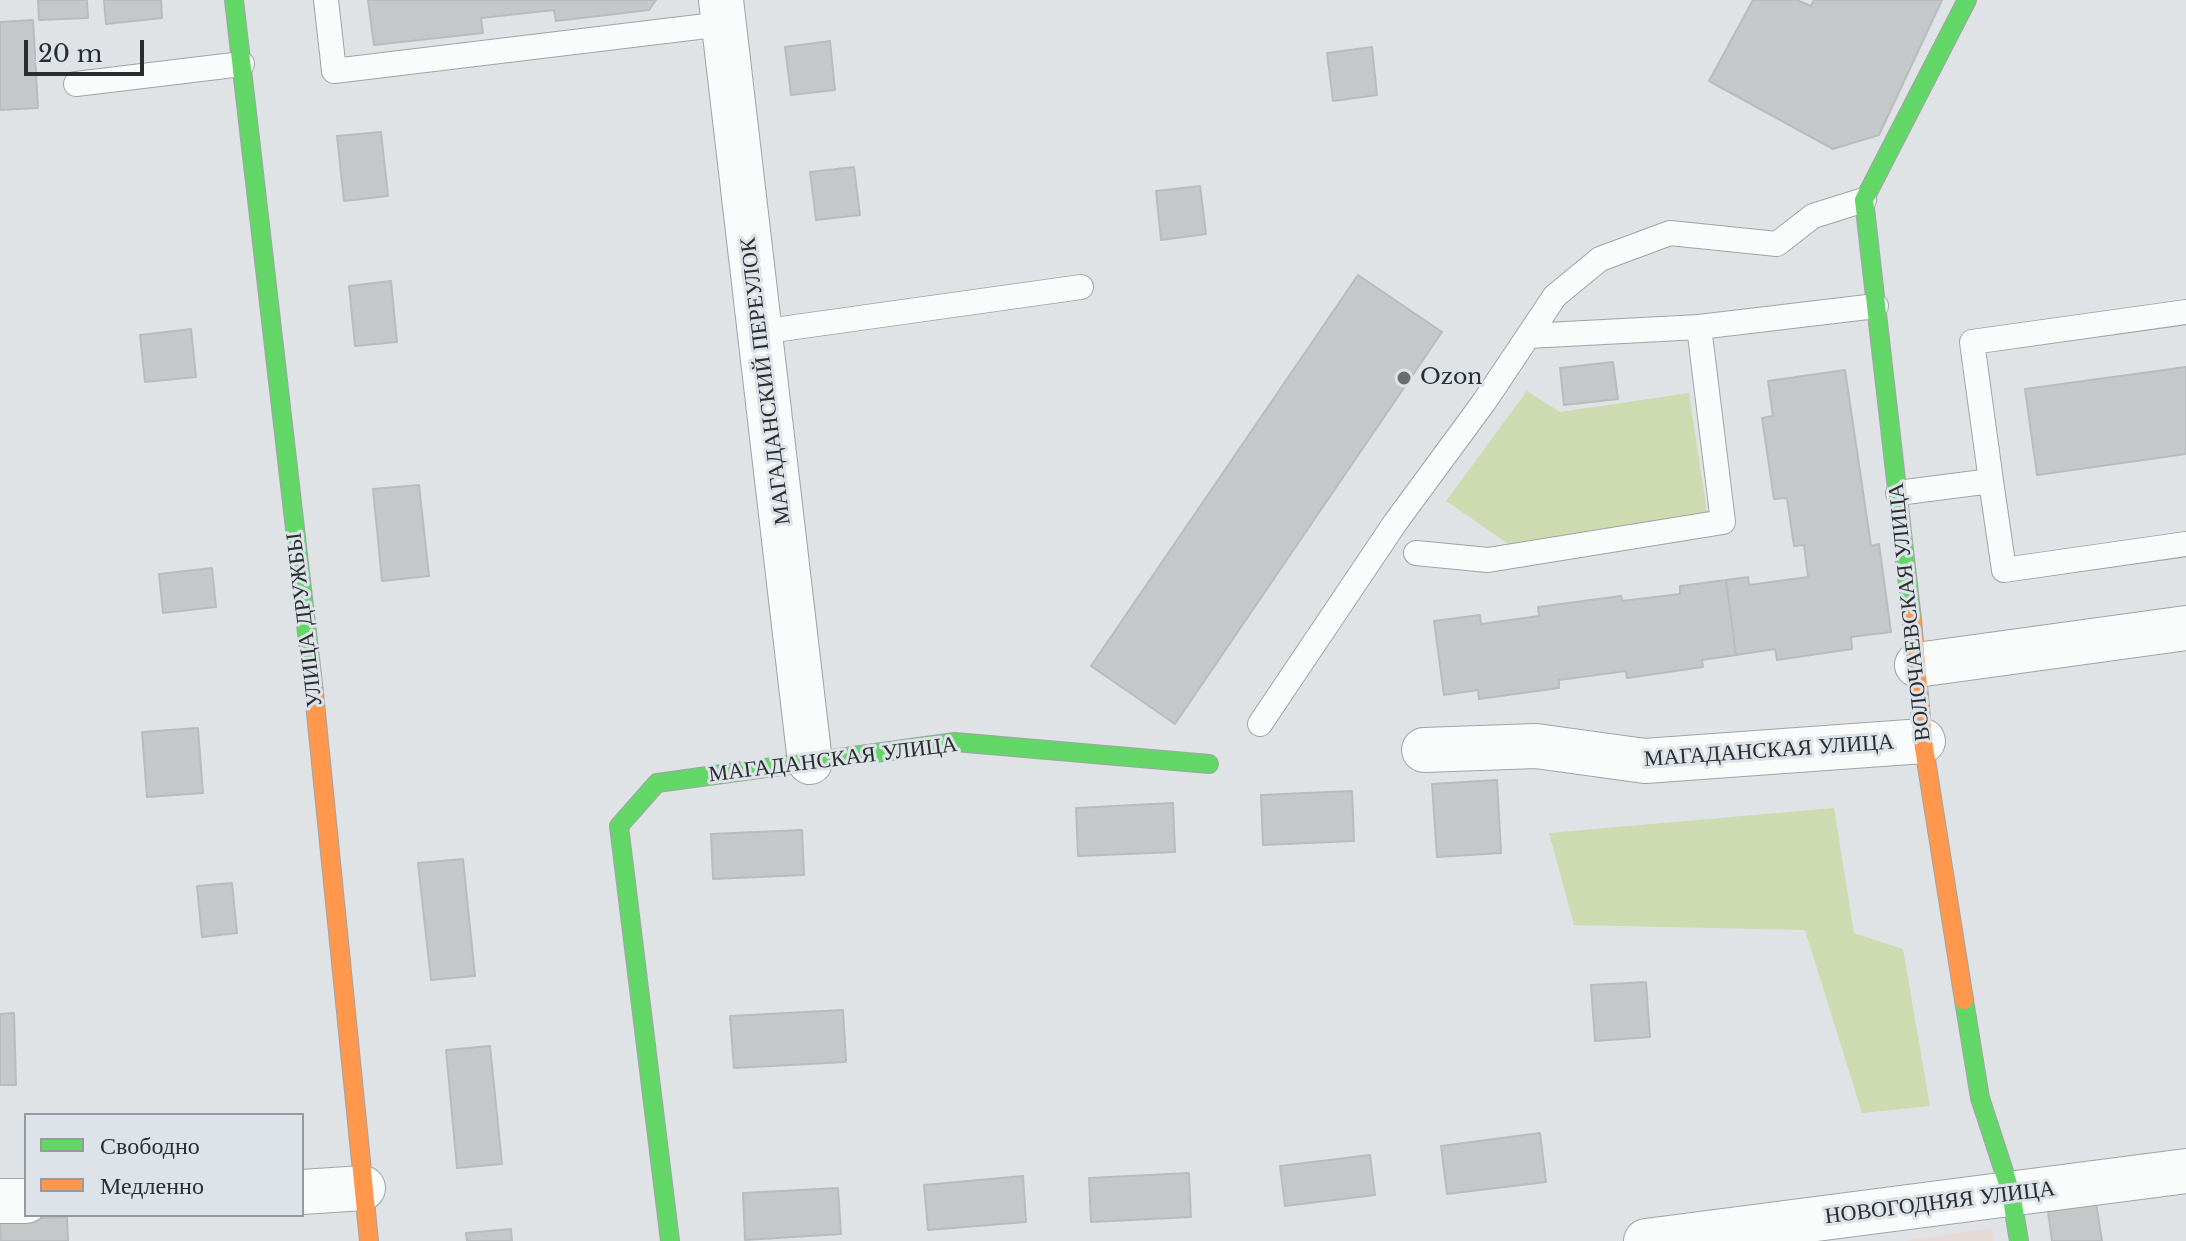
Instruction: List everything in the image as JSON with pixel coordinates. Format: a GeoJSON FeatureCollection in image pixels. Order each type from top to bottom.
{"type":"FeatureCollection","features":[{"type":"Feature","properties":{"kind":"street","name":"УЛИЦА ДРУЖБЫ"},"geometry":{"type":"LineString","coordinates":[[234,0],[322,762],[369,1241]]}},
{"type":"Feature","properties":{"kind":"street"},"geometry":{"type":"LineString","coordinates":[[1864,200],[1967,0]]}},
{"type":"Feature","properties":{"kind":"street","name":"МАГАДАНСКИЙ ПЕРЕУЛОК"},"geometry":{"type":"LineString","coordinates":[[722,12],[810,762]]}},
{"type":"Feature","properties":{"kind":"street","name":"ВОЛОЧАЕВСКАЯ УЛИЦА"},"geometry":{"type":"LineString","coordinates":[[1864,200],[1923,741],[1980,1098],[2011,1193],[2019,1241]]}},
{"type":"Feature","properties":{"kind":"street"},"geometry":{"type":"LineString","coordinates":[[1917,665],[2186,628]]}},
{"type":"Feature","properties":{"kind":"street","name":"МАГАДАНСКАЯ УЛИЦА"},"geometry":{"type":"LineString","coordinates":[[1424,750],[1536,746],[1645,761],[1923,741]]}},
{"type":"Feature","properties":{"kind":"street","name":"МАГАДАНСКАЯ УЛИЦА"},"geometry":{"type":"LineString","coordinates":[[670,1241],[619,826],[657,783],[955,742],[1209,764]]}},
{"type":"Feature","properties":{"kind":"street","name":"НОВОГОДНЯЯ УЛИЦА"},"geometry":{"type":"LineString","coordinates":[[1646,1241],[2186,1171]]}},
{"type":"Feature","properties":{"kind":"street"},"geometry":{"type":"LineString","coordinates":[[304,1192],[363,1188]]}},
{"type":"Feature","properties":{"kind":"street"},"geometry":{"type":"LineString","coordinates":[[0,1201],[24,1201]]}},
{"type":"Feature","properties":{"kind":"lane"},"geometry":{"type":"LineString","coordinates":[[326,0],[334,71],[722,12]]}},
{"type":"Feature","properties":{"kind":"lane"},"geometry":{"type":"LineString","coordinates":[[76,84],[242,64]]}},
{"type":"Feature","properties":{"kind":"lane"},"geometry":{"type":"LineString","coordinates":[[1260,724],[1395,523],[1484,402],[1555,296],[1600,259],[1670,233],[1777,244],[1813,216],[1864,200]]}},
{"type":"Feature","properties":{"kind":"lane"},"geometry":{"type":"LineString","coordinates":[[760,332],[1081,287]]}},
{"type":"Feature","properties":{"kind":"lane"},"geometry":{"type":"LineString","coordinates":[[1528,336],[1699,327],[1876,306]]}},
{"type":"Feature","properties":{"kind":"lane"},"geometry":{"type":"LineString","coordinates":[[2186,312],[1972,342],[2004,570],[2186,544]]}},
{"type":"Feature","properties":{"kind":"lane"},"geometry":{"type":"LineString","coordinates":[[1416,553],[1488,560],[1723,522],[1699,327]]}},
{"type":"Feature","properties":{"kind":"lane"},"geometry":{"type":"LineString","coordinates":[[1898,493],[1991,481]]}},
{"type":"Feature","properties":{"kind":"shaded area"},"geometry":{"type":"Polygon","coordinates":[[[1992,1228],[1994,1241],[1904,1241],[1992,1228]]]}},
{"type":"Feature","properties":{"kind":"green space"},"geometry":{"type":"Polygon","coordinates":[[[1527,391],[1560,412],[1689,393],[1707,512],[1510,545],[1446,501],[1527,391]]]}},
{"type":"Feature","properties":{"kind":"green space"},"geometry":{"type":"Polygon","coordinates":[[[1834,808],[1854,933],[1903,949],[1930,1106],[1862,1113],[1805,930],[1574,925],[1549,833],[1834,808]]]}},
{"type":"Feature","properties":{"kind":"building"},"geometry":{"type":"Polygon","coordinates":[[[38,0],[87,0],[88,18],[39,20],[38,0]]]}},
{"type":"Feature","properties":{"kind":"building"},"geometry":{"type":"Polygon","coordinates":[[[104,0],[161,0],[162,18],[106,24],[104,0]]]}},
{"type":"Feature","properties":{"kind":"building"},"geometry":{"type":"Polygon","coordinates":[[[368,0],[656,0],[649,10],[556,21],[554,10],[481,18],[483,33],[374,45],[368,0]]]}},
{"type":"Feature","properties":{"kind":"building"},"geometry":{"type":"Polygon","coordinates":[[[1753,0],[1797,0],[1811,6],[1814,0],[1942,0],[1879,135],[1833,149],[1709,81],[1753,0]]]}},
{"type":"Feature","properties":{"kind":"building"},"geometry":{"type":"Polygon","coordinates":[[[33,20],[38,108],[0,110],[0,22],[33,20]]]}},
{"type":"Feature","properties":{"kind":"building"},"geometry":{"type":"Polygon","coordinates":[[[830,41],[835,90],[791,95],[785,47],[830,41]]]}},
{"type":"Feature","properties":{"kind":"building"},"geometry":{"type":"Polygon","coordinates":[[[1372,47],[1377,95],[1333,101],[1327,53],[1372,47]]]}},
{"type":"Feature","properties":{"kind":"building"},"geometry":{"type":"Polygon","coordinates":[[[381,132],[388,196],[344,201],[337,136],[381,132]]]}},
{"type":"Feature","properties":{"kind":"building"},"geometry":{"type":"Polygon","coordinates":[[[854,167],[860,215],[816,220],[810,172],[854,167]]]}},
{"type":"Feature","properties":{"kind":"building"},"geometry":{"type":"Polygon","coordinates":[[[1200,186],[1206,234],[1161,240],[1156,191],[1200,186]]]}},
{"type":"Feature","properties":{"kind":"building"},"geometry":{"type":"Polygon","coordinates":[[[1358,275],[1442,332],[1175,724],[1091,666],[1358,275]]]}},
{"type":"Feature","properties":{"kind":"building"},"geometry":{"type":"Polygon","coordinates":[[[391,281],[397,342],[355,346],[349,286],[391,281]]]}},
{"type":"Feature","properties":{"kind":"building"},"geometry":{"type":"Polygon","coordinates":[[[191,329],[196,377],[145,382],[140,335],[191,329]]]}},
{"type":"Feature","properties":{"kind":"building"},"geometry":{"type":"Polygon","coordinates":[[[1613,362],[1618,399],[1564,405],[1560,368],[1613,362]]]}},
{"type":"Feature","properties":{"kind":"building"},"geometry":{"type":"Polygon","coordinates":[[[2186,367],[2186,454],[2037,475],[2025,389],[2186,367]]]}},
{"type":"Feature","properties":{"kind":"building"},"geometry":{"type":"Polygon","coordinates":[[[1845,370],[1871,546],[1879,544],[1891,632],[1851,637],[1852,649],[1777,660],[1775,649],[1736,655],[1726,580],[1748,577],[1749,585],[1808,577],[1804,545],[1794,546],[1787,498],[1774,499],[1762,418],[1773,416],[1768,381],[1845,370]]]}},
{"type":"Feature","properties":{"kind":"building"},"geometry":{"type":"Polygon","coordinates":[[[419,485],[429,576],[382,581],[373,489],[419,485]]]}},
{"type":"Feature","properties":{"kind":"building"},"geometry":{"type":"Polygon","coordinates":[[[212,568],[216,607],[163,613],[159,574],[212,568]]]}},
{"type":"Feature","properties":{"kind":"building"},"geometry":{"type":"Polygon","coordinates":[[[1726,580],[1736,655],[1702,660],[1703,667],[1627,678],[1626,671],[1559,680],[1559,688],[1479,699],[1478,690],[1444,695],[1434,621],[1480,615],[1481,624],[1539,616],[1538,607],[1621,596],[1622,601],[1680,594],[1680,586],[1726,580]]]}},
{"type":"Feature","properties":{"kind":"building"},"geometry":{"type":"Polygon","coordinates":[[[198,728],[203,793],[147,797],[142,732],[198,728]]]}},
{"type":"Feature","properties":{"kind":"building"},"geometry":{"type":"Polygon","coordinates":[[[1497,780],[1501,853],[1437,857],[1432,784],[1497,780]]]}},
{"type":"Feature","properties":{"kind":"building"},"geometry":{"type":"Polygon","coordinates":[[[1352,791],[1354,841],[1263,845],[1261,795],[1352,791]]]}},
{"type":"Feature","properties":{"kind":"building"},"geometry":{"type":"Polygon","coordinates":[[[1173,803],[1175,852],[1078,856],[1076,808],[1173,803]]]}},
{"type":"Feature","properties":{"kind":"building"},"geometry":{"type":"Polygon","coordinates":[[[802,830],[804,875],[713,879],[711,834],[802,830]]]}},
{"type":"Feature","properties":{"kind":"building"},"geometry":{"type":"Polygon","coordinates":[[[463,859],[475,976],[431,980],[418,863],[463,859]]]}},
{"type":"Feature","properties":{"kind":"building"},"geometry":{"type":"Polygon","coordinates":[[[232,883],[237,933],[202,937],[197,886],[232,883]]]}},
{"type":"Feature","properties":{"kind":"building"},"geometry":{"type":"Polygon","coordinates":[[[1646,982],[1650,1037],[1595,1041],[1591,985],[1646,982]]]}},
{"type":"Feature","properties":{"kind":"building"},"geometry":{"type":"Polygon","coordinates":[[[843,1010],[846,1062],[734,1068],[730,1016],[843,1010]]]}},
{"type":"Feature","properties":{"kind":"building"},"geometry":{"type":"Polygon","coordinates":[[[14,1013],[16,1085],[0,1085],[0,1014],[14,1013]]]}},
{"type":"Feature","properties":{"kind":"building"},"geometry":{"type":"Polygon","coordinates":[[[490,1046],[502,1164],[457,1168],[446,1050],[490,1046]]]}},
{"type":"Feature","properties":{"kind":"building"},"geometry":{"type":"Polygon","coordinates":[[[1540,1133],[1546,1182],[1447,1194],[1441,1146],[1540,1133]]]}},
{"type":"Feature","properties":{"kind":"building"},"geometry":{"type":"Polygon","coordinates":[[[1370,1155],[1375,1195],[1285,1206],[1280,1166],[1370,1155]]]}},
{"type":"Feature","properties":{"kind":"building"},"geometry":{"type":"Polygon","coordinates":[[[1189,1173],[1191,1217],[1091,1222],[1089,1178],[1189,1173]]]}},
{"type":"Feature","properties":{"kind":"building"},"geometry":{"type":"Polygon","coordinates":[[[1023,1176],[1026,1222],[928,1230],[924,1185],[1023,1176]]]}},
{"type":"Feature","properties":{"kind":"building"},"geometry":{"type":"Polygon","coordinates":[[[838,1188],[841,1234],[745,1240],[743,1193],[838,1188]]]}},
{"type":"Feature","properties":{"kind":"building"},"geometry":{"type":"Polygon","coordinates":[[[2095,1197],[2102,1241],[2052,1241],[2047,1204],[2095,1197]]]}},
{"type":"Feature","properties":{"kind":"building"},"geometry":{"type":"Polygon","coordinates":[[[67,1217],[68,1241],[1,1241],[0,1220],[67,1217]]]}},
{"type":"Feature","properties":{"kind":"building"},"geometry":{"type":"Polygon","coordinates":[[[511,1229],[512,1241],[467,1241],[466,1233],[511,1229]]]}},
{"type":"Feature","properties":{"kind":"traffic: fast"},"geometry":{"type":"LineString","coordinates":[[234,0],[314,693]]}},
{"type":"Feature","properties":{"kind":"traffic: fast"},"geometry":{"type":"LineString","coordinates":[[1912,620],[1864,200],[1967,0]]}},
{"type":"Feature","properties":{"kind":"traffic: fast"},"geometry":{"type":"LineString","coordinates":[[670,1241],[619,826],[657,783],[955,742],[1209,764]]}},
{"type":"Feature","properties":{"kind":"traffic: fast"},"geometry":{"type":"LineString","coordinates":[[1964,1000],[1980,1098],[2011,1193],[2019,1241]]}},
{"type":"Feature","properties":{"kind":"traffic: slow"},"geometry":{"type":"LineString","coordinates":[[1912,620],[1923,741],[1964,1000]]}},
{"type":"Feature","properties":{"kind":"traffic: slow"},"geometry":{"type":"LineString","coordinates":[[314,693],[369,1241]]}},
{"type":"Feature","properties":{"kind":"place","name":"Ozon"},"geometry":{"type":"Point","coordinates":[1404,378]}}]}
